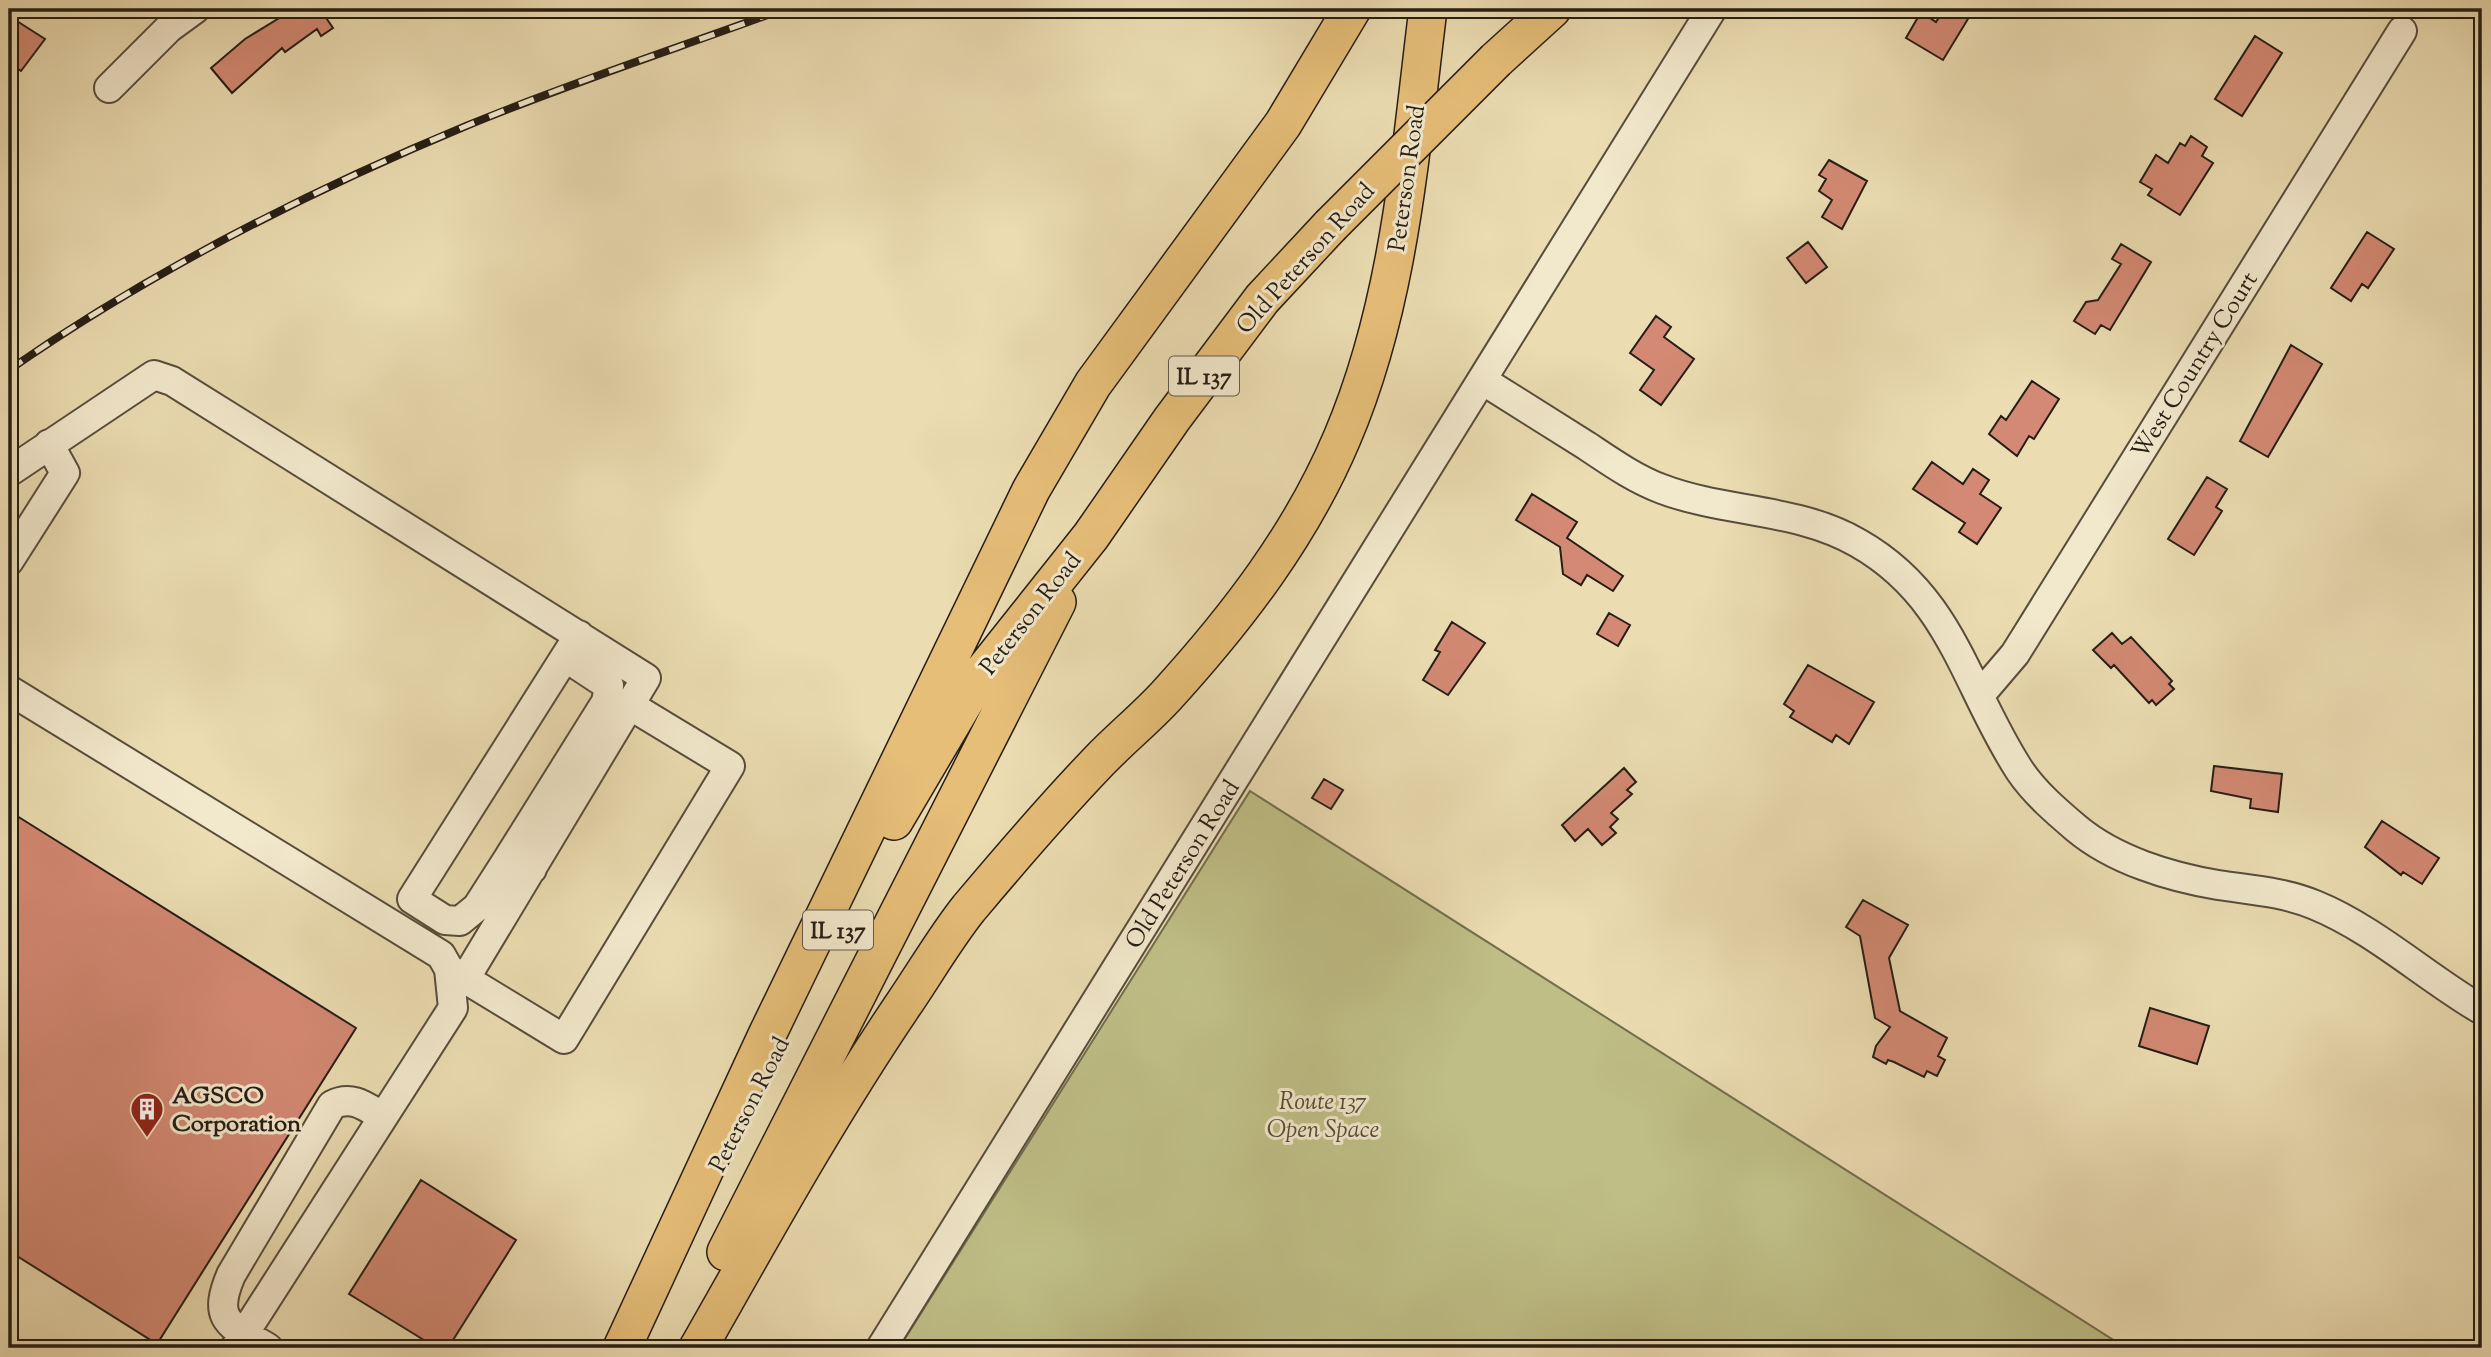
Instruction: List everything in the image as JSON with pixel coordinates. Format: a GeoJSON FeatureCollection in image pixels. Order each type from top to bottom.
{"type":"FeatureCollection","features":[{"type":"Feature","properties":{"kind":"main road","name":"Peterson Road"},"geometry":{"type":"LineString","coordinates":[[623,1348],[767,1035],[1031,490],[1093,384],[1283,124],[1352,9]]}},
{"type":"Feature","properties":{"kind":"main road","name":"Peterson Road"},"geometry":{"type":"LineString","coordinates":[[698,1348],[843,1094],[965,913],[1100,760],[1164,699],[1226,627],[1264,580],[1309,506],[1342,439],[1369,368],[1391,281],[1401,230],[1429,9]]}},
{"type":"Feature","properties":{"kind":"main road","name":"Old Peterson Road"},"geometry":{"type":"LineString","coordinates":[[1091,536],[1172,419],[1262,299],[1496,60],[1552,9]]}},
{"type":"Feature","properties":{"kind":"main road","name":"Peterson Road"},"geometry":{"type":"LineString","coordinates":[[623,1348],[904,802],[979,677],[1091,536]]}},
{"type":"Feature","properties":{"kind":"main road","name":"Peterson Road"},"geometry":{"type":"LineString","coordinates":[[677,1348],[1091,536]]}},
{"type":"Feature","properties":{"kind":"street"},"geometry":{"type":"LineString","coordinates":[[108,88],[169,28],[195,9]]}},
{"type":"Feature","properties":{"kind":"street"},"geometry":{"type":"LineString","coordinates":[[1712,9],[1482,380],[1628,472],[1661,489],[1702,501],[1754,508],[1807,522],[1856,541],[1895,567],[1924,597],[1946,630],[2021,772],[2045,801],[2089,838],[2113,853],[2151,868],[2214,884],[2282,894],[2315,904],[2479,1001]]}},
{"type":"Feature","properties":{"kind":"street","name":"West Country Court"},"geometry":{"type":"LineString","coordinates":[[1980,695],[2015,654],[2402,31]]}},
{"type":"Feature","properties":{"kind":"street"},"geometry":{"type":"LineString","coordinates":[[9,472],[154,374],[172,381],[572,646],[646,678],[631,706],[520,863],[460,921],[446,920],[412,899],[572,646]]}},
{"type":"Feature","properties":{"kind":"street","name":"Old Peterson Road"},"geometry":{"type":"LineString","coordinates":[[881,1348],[1482,380]]}},
{"type":"Feature","properties":{"kind":"street"},"geometry":{"type":"LineString","coordinates":[[9,561],[65,473],[49,444]]}},
{"type":"Feature","properties":{"kind":"street"},"geometry":{"type":"LineString","coordinates":[[383,1117],[360,1102],[344,1099],[332,1105],[223,1294],[221,1309],[226,1322],[249,1343],[383,1117],[453,1008],[457,974],[606,702],[609,686],[572,646]]}},
{"type":"Feature","properties":{"kind":"street"},"geometry":{"type":"LineString","coordinates":[[9,690],[441,955],[457,974],[564,1039],[730,766],[631,706]]}},
{"type":"Feature","properties":{"kind":"green space","name":"Route 137 Open Space"},"geometry":{"type":"Polygon","coordinates":[[[1250,791],[2126,1348],[899,1348],[1250,791]]]}},
{"type":"Feature","properties":{"kind":"building"},"geometry":{"type":"Polygon","coordinates":[[[294,9],[320,9],[333,28],[321,36],[317,29],[285,52],[282,48],[232,93],[211,68],[245,39],[294,9]]]}},
{"type":"Feature","properties":{"kind":"building"},"geometry":{"type":"Polygon","coordinates":[[[1944,9],[1974,9],[1943,60],[1906,38],[1921,12],[1936,22],[1944,9]]]}},
{"type":"Feature","properties":{"kind":"building"},"geometry":{"type":"Polygon","coordinates":[[[9,16],[45,39],[21,71],[9,63],[9,16]]]}},
{"type":"Feature","properties":{"kind":"building"},"geometry":{"type":"Polygon","coordinates":[[[2255,36],[2282,53],[2242,116],[2215,99],[2255,36]]]}},
{"type":"Feature","properties":{"kind":"building"},"geometry":{"type":"Polygon","coordinates":[[[2191,136],[2207,147],[2202,156],[2213,163],[2180,215],[2148,195],[2152,189],[2140,182],[2156,155],[2168,163],[2180,143],[2185,146],[2191,136]]]}},
{"type":"Feature","properties":{"kind":"building"},"geometry":{"type":"Polygon","coordinates":[[[1829,160],[1867,181],[1842,229],[1822,217],[1832,200],[1819,191],[1826,179],[1819,175],[1829,160]]]}},
{"type":"Feature","properties":{"kind":"building"},"geometry":{"type":"Polygon","coordinates":[[[2367,232],[2394,249],[2368,288],[2362,284],[2351,301],[2331,288],[2367,232]]]}},
{"type":"Feature","properties":{"kind":"building"},"geometry":{"type":"Polygon","coordinates":[[[1808,242],[1827,267],[1806,283],[1787,258],[1808,242]]]}},
{"type":"Feature","properties":{"kind":"building"},"geometry":{"type":"Polygon","coordinates":[[[2121,244],[2151,262],[2110,330],[2101,325],[2095,334],[2074,321],[2086,302],[2098,300],[2121,264],[2112,259],[2121,244]]]}},
{"type":"Feature","properties":{"kind":"building"},"geometry":{"type":"Polygon","coordinates":[[[1656,316],[1671,327],[1664,337],[1694,359],[1661,405],[1640,390],[1654,370],[1630,353],[1656,316]]]}},
{"type":"Feature","properties":{"kind":"building"},"geometry":{"type":"Polygon","coordinates":[[[2291,345],[2322,364],[2268,457],[2240,441],[2291,345]]]}},
{"type":"Feature","properties":{"kind":"building"},"geometry":{"type":"Polygon","coordinates":[[[2032,381],[2059,399],[2034,439],[2029,436],[2017,456],[1989,434],[2001,416],[2006,420],[2032,381]]]}},
{"type":"Feature","properties":{"kind":"building"},"geometry":{"type":"Polygon","coordinates":[[[1932,462],[1963,484],[1973,469],[1989,480],[1980,494],[2001,508],[1977,544],[1959,532],[1965,523],[1913,489],[1932,462]]]}},
{"type":"Feature","properties":{"kind":"building"},"geometry":{"type":"Polygon","coordinates":[[[2207,477],[2227,489],[2216,507],[2222,511],[2194,555],[2168,539],[2207,477]]]}},
{"type":"Feature","properties":{"kind":"building"},"geometry":{"type":"Polygon","coordinates":[[[1532,494],[1577,522],[1567,538],[1623,576],[1613,591],[1587,575],[1581,585],[1563,574],[1560,547],[1516,520],[1532,494]]]}},
{"type":"Feature","properties":{"kind":"building"},"geometry":{"type":"Polygon","coordinates":[[[1609,613],[1630,625],[1618,646],[1597,634],[1609,613]]]}},
{"type":"Feature","properties":{"kind":"building"},"geometry":{"type":"Polygon","coordinates":[[[1452,622],[1485,643],[1448,695],[1423,680],[1440,652],[1435,650],[1452,622]]]}},
{"type":"Feature","properties":{"kind":"building"},"geometry":{"type":"Polygon","coordinates":[[[2112,633],[2122,644],[2131,637],[2172,681],[2169,684],[2174,689],[2156,705],[2152,700],[2149,703],[2114,665],[2111,668],[2093,650],[2112,633]]]}},
{"type":"Feature","properties":{"kind":"building"},"geometry":{"type":"Polygon","coordinates":[[[1808,665],[1874,702],[1849,744],[1836,735],[1832,742],[1790,717],[1794,711],[1784,704],[1808,665]]]}},
{"type":"Feature","properties":{"kind":"building"},"geometry":{"type":"Polygon","coordinates":[[[2214,766],[2282,774],[2278,812],[2250,808],[2251,799],[2211,791],[2214,766]]]}},
{"type":"Feature","properties":{"kind":"building"},"geometry":{"type":"Polygon","coordinates":[[[1624,768],[1636,782],[1627,790],[1632,794],[1611,813],[1618,819],[1610,827],[1616,833],[1602,845],[1588,829],[1575,841],[1562,825],[1624,768]]]}},
{"type":"Feature","properties":{"kind":"building"},"geometry":{"type":"Polygon","coordinates":[[[1324,779],[1343,790],[1331,809],[1312,798],[1324,779]]]}},
{"type":"Feature","properties":{"kind":"building","name":"AGSCO Corporation"},"geometry":{"type":"Polygon","coordinates":[[[9,811],[356,1028],[157,1344],[9,1251],[9,811]]]}},
{"type":"Feature","properties":{"kind":"building"},"geometry":{"type":"Polygon","coordinates":[[[2382,821],[2439,858],[2422,884],[2403,872],[2401,875],[2365,847],[2382,821]]]}},
{"type":"Feature","properties":{"kind":"building"},"geometry":{"type":"Polygon","coordinates":[[[1863,900],[1908,925],[1889,958],[1900,1011],[1947,1038],[1938,1056],[1945,1060],[1937,1076],[1927,1071],[1924,1077],[1894,1062],[1888,1060],[1886,1064],[1873,1057],[1876,1046],[1890,1027],[1875,1018],[1860,936],[1846,927],[1863,900]]]}},
{"type":"Feature","properties":{"kind":"building"},"geometry":{"type":"Polygon","coordinates":[[[2150,1008],[2209,1026],[2197,1064],[2139,1046],[2150,1008]]]}},
{"type":"Feature","properties":{"kind":"building"},"geometry":{"type":"Polygon","coordinates":[[[421,1180],[516,1240],[448,1348],[437,1348],[349,1294],[421,1180]]]}},
{"type":"Feature","properties":{"kind":"waterway"},"geometry":{"type":"LineString","coordinates":[[2482,1184],[2482,1200]]}},
{"type":"Feature","properties":{"kind":"railway"},"geometry":{"type":"LineString","coordinates":[[9,370],[174,267],[347,178],[505,110],[784,9]]}},
{"type":"Feature","properties":{"kind":"place","name":"AGSCO Corporation"},"geometry":{"type":"Point","coordinates":[147,1139]}}]}
